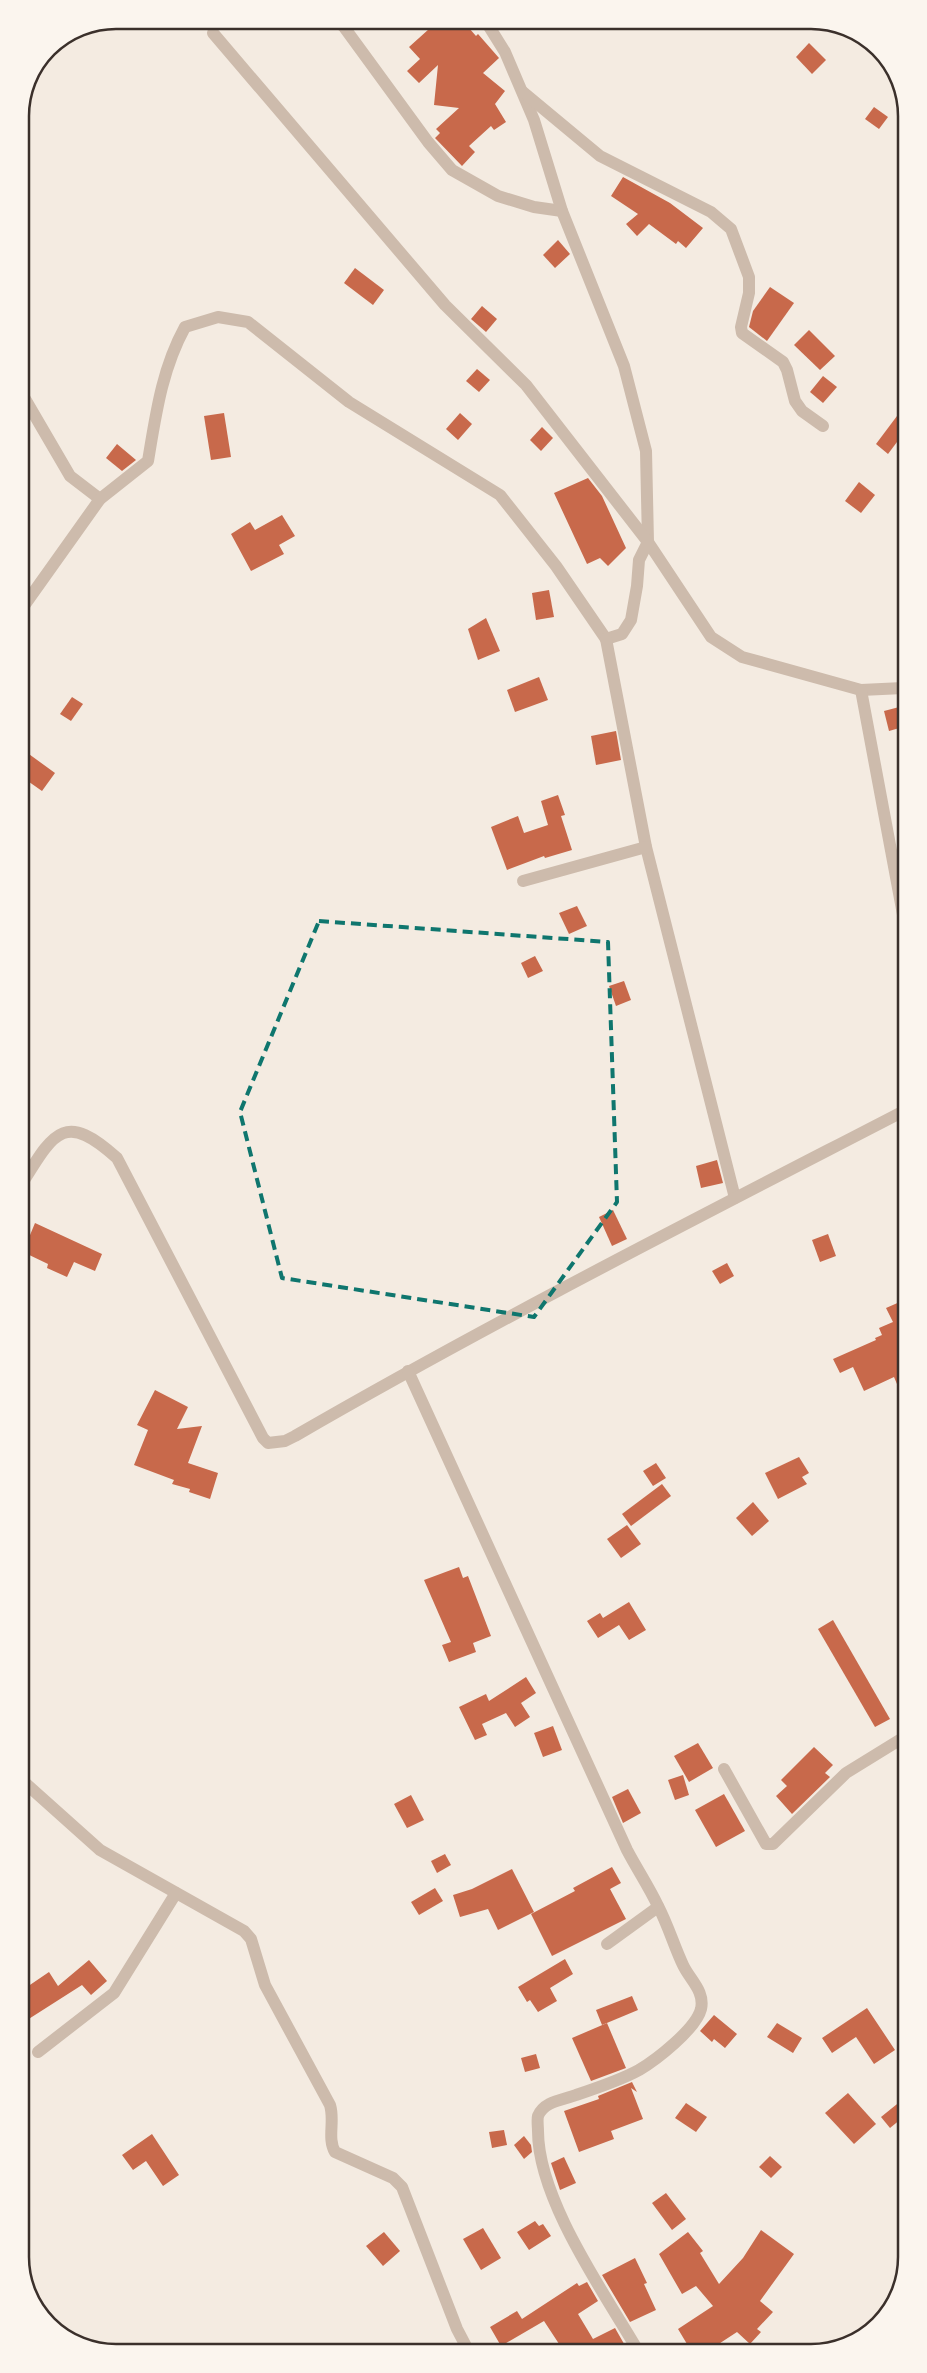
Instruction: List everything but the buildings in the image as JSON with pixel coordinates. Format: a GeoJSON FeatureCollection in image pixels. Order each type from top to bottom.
{"type":"FeatureCollection","features":[{"type":"Feature","properties":{"kind":"street"},"geometry":{"type":"LineString","coordinates":[[345,29],[428,142],[452,170],[498,196],[534,207],[562,211]]}},
{"type":"Feature","properties":{"kind":"street"},"geometry":{"type":"LineString","coordinates":[[491,29],[506,52],[534,120],[562,211],[624,366],[646,451],[648,542],[639,560],[638,586],[631,620],[622,634],[606,639]]}},
{"type":"Feature","properties":{"kind":"street"},"geometry":{"type":"LineString","coordinates":[[214,33],[446,305],[526,385],[648,542],[711,637],[742,657],[861,690],[898,688]]}},
{"type":"Feature","properties":{"kind":"street"},"geometry":{"type":"LineString","coordinates":[[521,90],[600,156],[711,212],[731,229],[749,277],[749,292],[740,326],[742,333],[783,362],[796,401],[802,411],[823,426]]}},
{"type":"Feature","properties":{"kind":"street"},"geometry":{"type":"LineString","coordinates":[[29,599],[100,499],[148,461],[158,401],[172,351],[185,327],[218,317],[248,322],[349,402],[500,495],[556,566],[606,639],[646,847],[735,1198]]}},
{"type":"Feature","properties":{"kind":"street"},"geometry":{"type":"LineString","coordinates":[[29,406],[70,476],[100,499]]}},
{"type":"Feature","properties":{"kind":"street"},"geometry":{"type":"LineString","coordinates":[[861,690],[898,888]]}},
{"type":"Feature","properties":{"kind":"street"},"geometry":{"type":"LineString","coordinates":[[523,881],[646,847]]}},
{"type":"Feature","properties":{"kind":"street"},"geometry":{"type":"LineString","coordinates":[[29,1171],[50,1140],[64,1132],[74,1131],[92,1137],[118,1158],[259,1430],[268,1443],[286,1441],[408,1371],[735,1198],[898,1115]]}},
{"type":"Feature","properties":{"kind":"street"},"geometry":{"type":"LineString","coordinates":[[408,1371],[627,1850],[658,1907],[685,1968],[696,1982],[700,1994],[701,2009],[695,2022],[665,2050],[639,2070],[576,2095],[547,2104],[538,2116],[538,2146],[541,2158],[550,2187],[568,2230],[634,2344]]}},
{"type":"Feature","properties":{"kind":"street"},"geometry":{"type":"LineString","coordinates":[[724,1769],[766,1844],[773,1844],[846,1773],[898,1741]]}},
{"type":"Feature","properties":{"kind":"street"},"geometry":{"type":"LineString","coordinates":[[29,1786],[100,1850],[236,1924],[251,1939],[265,1985],[330,2105],[333,2113],[331,2144],[335,2152],[393,2178],[402,2187],[465,2344]]}},
{"type":"Feature","properties":{"kind":"street"},"geometry":{"type":"LineString","coordinates":[[38,2052],[114,1993],[176,1893]]}},
{"type":"Feature","properties":{"kind":"street"},"geometry":{"type":"LineString","coordinates":[[607,1944],[658,1907]]}},
{"type":"Feature","properties":{"kind":"highlighted area"},"geometry":{"type":"Polygon","coordinates":[[[319,921],[608,942],[617,1202],[534,1317],[282,1278],[240,1112],[319,921]]]}}]}
